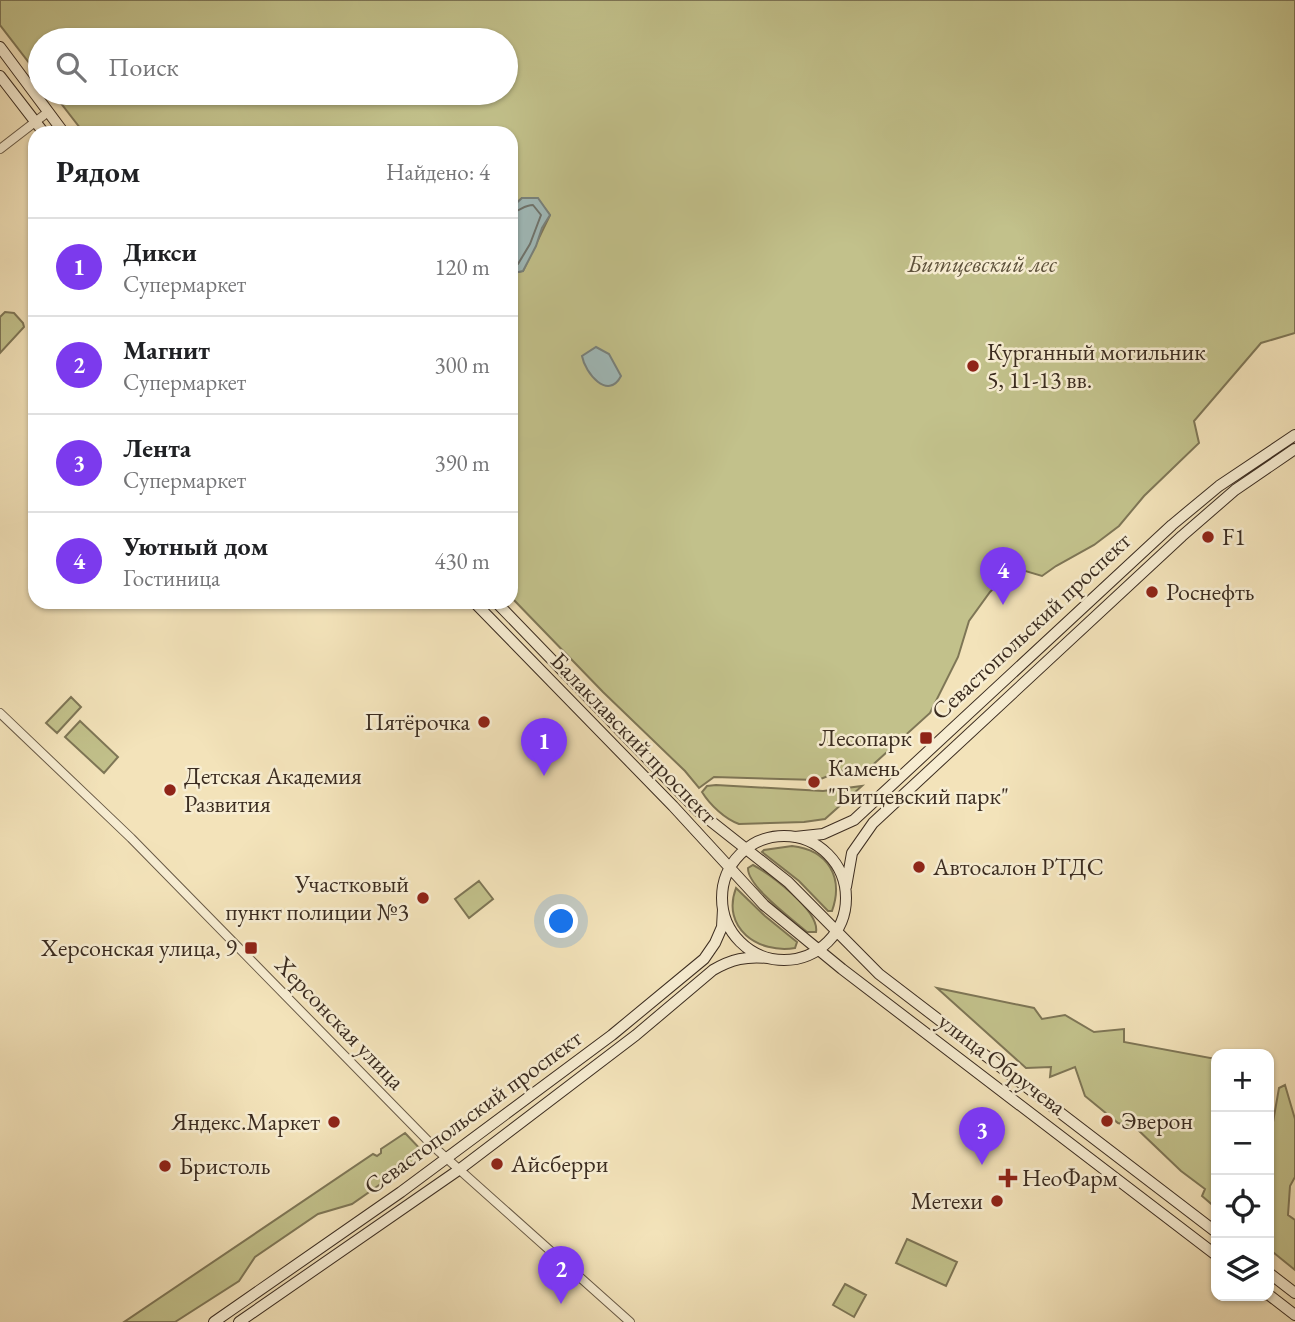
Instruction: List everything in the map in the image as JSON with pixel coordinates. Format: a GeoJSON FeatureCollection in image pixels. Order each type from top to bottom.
{"type":"FeatureCollection","features":[{"type":"Feature","properties":{"kind":"main road"},"geometry":{"type":"LineString","coordinates":[[0,47],[28,85]]}},
{"type":"Feature","properties":{"kind":"main road"},"geometry":{"type":"LineString","coordinates":[[0,76],[38,126]]}},
{"type":"Feature","properties":{"kind":"main road"},"geometry":{"type":"LineString","coordinates":[[43,105],[59,126]]}},
{"type":"Feature","properties":{"kind":"main road","name":"Севастопольский проспект"},"geometry":{"type":"LineString","coordinates":[[744,849],[767,839],[823,834],[854,820],[1172,526],[1219,486],[1295,435]]}},
{"type":"Feature","properties":{"kind":"main road","name":"Севастопольский проспект"},"geometry":{"type":"LineString","coordinates":[[836,930],[844,909],[852,853],[873,823],[1182,536],[1235,490],[1295,449]]}},
{"type":"Feature","properties":{"kind":"main road","name":"Балаклавский проспект"},"geometry":{"type":"LineString","coordinates":[[481,609],[673,806],[764,905]]}},
{"type":"Feature","properties":{"kind":"main road","name":"Балаклавский проспект"},"geometry":{"type":"LineString","coordinates":[[503,609],[698,811],[788,881]]}},
{"type":"Feature","properties":{"kind":"main road"},"geometry":{"type":"LineString","coordinates":[[795,837],[815,844],[833,858],[846,887]]}},
{"type":"Feature","properties":{"kind":"main road"},"geometry":{"type":"LineString","coordinates":[[730,870],[744,849]]}},
{"type":"Feature","properties":{"kind":"main road","name":"Севастопольский проспект"},"geometry":{"type":"LineString","coordinates":[[214,1322],[448,1158],[612,1035],[686,975],[704,959],[722,927],[723,895],[730,870]]}},
{"type":"Feature","properties":{"kind":"main road","name":"улица Обручева"},"geometry":{"type":"LineString","coordinates":[[788,881],[856,952],[903,993],[1211,1228]]}},
{"type":"Feature","properties":{"kind":"main road","name":"улица Обручева"},"geometry":{"type":"LineString","coordinates":[[764,905],[818,950],[1211,1251]]}},
{"type":"Feature","properties":{"kind":"main road"},"geometry":{"type":"LineString","coordinates":[[723,909],[735,938],[756,954],[768,958]]}},
{"type":"Feature","properties":{"kind":"main road"},"geometry":{"type":"LineString","coordinates":[[818,950],[836,930]]}},
{"type":"Feature","properties":{"kind":"main road","name":"Севастопольский проспект"},"geometry":{"type":"LineString","coordinates":[[239,1322],[460,1169],[636,1035],[713,970],[742,957],[791,960],[818,950]]}},
{"type":"Feature","properties":{"kind":"main road"},"geometry":{"type":"LineString","coordinates":[[1274,1277],[1295,1293]]}},
{"type":"Feature","properties":{"kind":"main road"},"geometry":{"type":"LineString","coordinates":[[1274,1299],[1295,1315]]}},
{"type":"Feature","properties":{"kind":"street"},"geometry":{"type":"LineString","coordinates":[[30,126],[48,112]]}},
{"type":"Feature","properties":{"kind":"street"},"geometry":{"type":"LineString","coordinates":[[0,149],[28,127]]}},
{"type":"Feature","properties":{"kind":"street","name":"Херсонская улица"},"geometry":{"type":"LineString","coordinates":[[0,713],[124,831],[413,1127],[630,1322]]}},
{"type":"Feature","properties":{"kind":"green space","name":"Битцевский лес"},"geometry":{"type":"Polygon","coordinates":[[[0,0],[1295,0],[1295,333],[1261,343],[1194,421],[1199,443],[1144,496],[1119,526],[1094,545],[1042,576],[1015,568],[990,592],[969,621],[958,657],[930,713],[866,771],[856,765],[818,780],[714,777],[699,788],[518,604],[518,272],[523,271],[550,215],[537,198],[522,198],[518,202],[518,126],[79,126],[62,105],[518,105],[518,28],[28,28],[28,61],[0,25],[0,0]]]}},
{"type":"Feature","properties":{"kind":"green space"},"geometry":{"type":"Polygon","coordinates":[[[5,312],[14,313],[24,327],[0,353],[0,317],[5,312]]]}},
{"type":"Feature","properties":{"kind":"green space"},"geometry":{"type":"Polygon","coordinates":[[[71,697],[81,707],[57,733],[46,723],[71,697]]]}},
{"type":"Feature","properties":{"kind":"green space"},"geometry":{"type":"Polygon","coordinates":[[[80,721],[118,757],[104,773],[65,737],[80,721]]]}},
{"type":"Feature","properties":{"kind":"green space"},"geometry":{"type":"Polygon","coordinates":[[[707,786],[823,791],[862,786],[825,819],[739,824],[718,811],[702,792],[707,786]]]}},
{"type":"Feature","properties":{"kind":"green space"},"geometry":{"type":"Polygon","coordinates":[[[792,846],[815,853],[830,867],[836,887],[832,911],[828,911],[799,881],[762,852],[792,846]]]}},
{"type":"Feature","properties":{"kind":"green space"},"geometry":{"type":"Polygon","coordinates":[[[753,865],[771,876],[802,904],[815,923],[816,932],[807,932],[761,891],[749,875],[748,868],[753,865]]]}},
{"type":"Feature","properties":{"kind":"green space"},"geometry":{"type":"Polygon","coordinates":[[[479,881],[493,899],[469,918],[455,899],[479,881]]]}},
{"type":"Feature","properties":{"kind":"green space"},"geometry":{"type":"Polygon","coordinates":[[[736,888],[797,942],[795,948],[768,947],[746,935],[738,926],[734,915],[736,888]]]}},
{"type":"Feature","properties":{"kind":"green space"},"geometry":{"type":"Polygon","coordinates":[[[937,988],[1034,1008],[1042,1019],[1065,1015],[1094,1032],[1124,1029],[1124,1042],[1211,1058],[1211,1204],[1202,1196],[1205,1189],[1181,1171],[1136,1128],[1118,1123],[1085,1096],[1075,1067],[1050,1077],[1051,1067],[1026,1068],[937,988]]]}},
{"type":"Feature","properties":{"kind":"green space"},"geometry":{"type":"Polygon","coordinates":[[[1285,1085],[1295,1119],[1295,1177],[1290,1186],[1288,1215],[1295,1220],[1295,1270],[1274,1253],[1274,1116],[1279,1088],[1285,1085]]]}},
{"type":"Feature","properties":{"kind":"green space"},"geometry":{"type":"Polygon","coordinates":[[[405,1133],[425,1154],[352,1204],[318,1214],[255,1257],[239,1281],[175,1322],[124,1322],[373,1154],[377,1156],[381,1149],[405,1133]]]}},
{"type":"Feature","properties":{"kind":"green space"},"geometry":{"type":"Polygon","coordinates":[[[907,1239],[957,1262],[946,1286],[896,1263],[907,1239]]]}},
{"type":"Feature","properties":{"kind":"green space"},"geometry":{"type":"Polygon","coordinates":[[[845,1284],[866,1295],[854,1317],[833,1305],[845,1284]]]}},
{"type":"Feature","properties":{"kind":"water"},"geometry":{"type":"Polygon","coordinates":[[[522,198],[538,198],[550,215],[523,271],[518,272],[518,202],[522,198]]]}},
{"type":"Feature","properties":{"kind":"water"},"geometry":{"type":"Polygon","coordinates":[[[596,347],[609,354],[621,376],[610,386],[598,382],[584,363],[582,356],[596,347]]]}},
{"type":"Feature","properties":{"kind":"place","name":"Курганный могильник 5, 11-13 вв."},"geometry":{"type":"Point","coordinates":[973,366]}},
{"type":"Feature","properties":{"kind":"place","name":"F1"},"geometry":{"type":"Point","coordinates":[1208,537]}},
{"type":"Feature","properties":{"kind":"place","name":"Роснефть"},"geometry":{"type":"Point","coordinates":[1152,592]}},
{"type":"Feature","properties":{"kind":"place","name":"Уютный дом"},"geometry":{"type":"Point","coordinates":[1003,605]}},
{"type":"Feature","properties":{"kind":"place","name":"Пятёрочка"},"geometry":{"type":"Point","coordinates":[484,722]}},
{"type":"Feature","properties":{"kind":"place","name":"Лесопарк"},"geometry":{"type":"Point","coordinates":[926,738]}},
{"type":"Feature","properties":{"kind":"place","name":"Дикси"},"geometry":{"type":"Point","coordinates":[544,776]}},
{"type":"Feature","properties":{"kind":"place","name":"Камень \"Битцевский парк\""},"geometry":{"type":"Point","coordinates":[814,782]}},
{"type":"Feature","properties":{"kind":"place","name":"Детская Академия Развития"},"geometry":{"type":"Point","coordinates":[170,790]}},
{"type":"Feature","properties":{"kind":"place","name":"Автосалон РТДС"},"geometry":{"type":"Point","coordinates":[919,867]}},
{"type":"Feature","properties":{"kind":"place","name":"Участковый пункт полиции №3"},"geometry":{"type":"Point","coordinates":[423,898]}},
{"type":"Feature","properties":{"kind":"place","name":"Херсонская улица, 9"},"geometry":{"type":"Point","coordinates":[251,948]}},
{"type":"Feature","properties":{"kind":"place","name":"Эверон"},"geometry":{"type":"Point","coordinates":[1107,1121]}},
{"type":"Feature","properties":{"kind":"place","name":"Яндекс.Маркет"},"geometry":{"type":"Point","coordinates":[334,1122]}},
{"type":"Feature","properties":{"kind":"place","name":"Айсберри"},"geometry":{"type":"Point","coordinates":[497,1164]}},
{"type":"Feature","properties":{"kind":"place","name":"Лента"},"geometry":{"type":"Point","coordinates":[982,1165]}},
{"type":"Feature","properties":{"kind":"place","name":"Бристоль"},"geometry":{"type":"Point","coordinates":[165,1166]}},
{"type":"Feature","properties":{"kind":"place","name":"НеоФарм"},"geometry":{"type":"Point","coordinates":[1008,1178]}},
{"type":"Feature","properties":{"kind":"place","name":"Метехи"},"geometry":{"type":"Point","coordinates":[997,1201]}},
{"type":"Feature","properties":{"kind":"place","name":"Магнит"},"geometry":{"type":"Point","coordinates":[561,1304]}}]}
